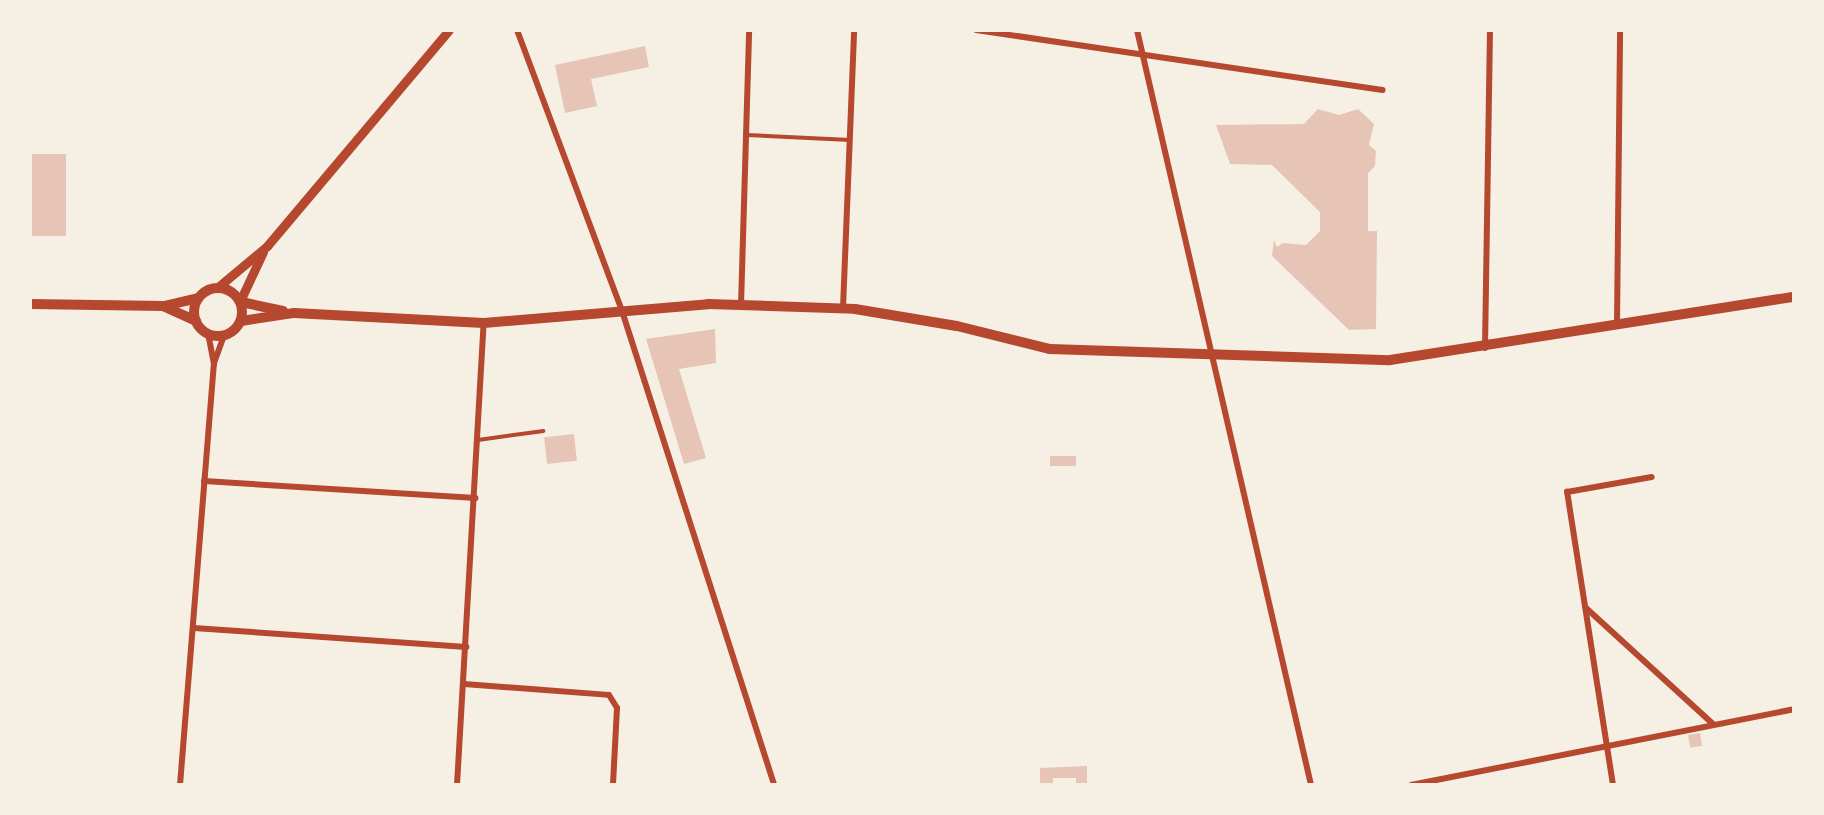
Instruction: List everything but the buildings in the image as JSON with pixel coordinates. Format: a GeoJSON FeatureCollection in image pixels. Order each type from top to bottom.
{"type":"FeatureCollection","features":[{"type":"Feature","properties":{"kind":"main road"},"geometry":{"type":"LineString","coordinates":[[30,304],[164,306],[198,298],[218,287],[231,290],[240,301],[241,320]]}},
{"type":"Feature","properties":{"kind":"main road"},"geometry":{"type":"LineString","coordinates":[[164,306],[196,321],[208,334],[224,336],[241,320],[294,314],[484,322],[622,314],[708,304],[843,308],[957,326],[1050,349],[1390,360],[1794,297]]}},
{"type":"Feature","properties":{"kind":"main road"},"geometry":{"type":"LineString","coordinates":[[196,321],[198,298]]}},
{"type":"Feature","properties":{"kind":"main road"},"geometry":{"type":"LineString","coordinates":[[240,301],[294,314]]}},
{"type":"Feature","properties":{"kind":"street"},"geometry":{"type":"LineString","coordinates":[[218,287],[267,246],[449,30]]}},
{"type":"Feature","properties":{"kind":"street"},"geometry":{"type":"LineString","coordinates":[[516,30],[622,314],[774,785]]}},
{"type":"Feature","properties":{"kind":"street"},"geometry":{"type":"LineString","coordinates":[[740,305],[749,30]]}},
{"type":"Feature","properties":{"kind":"street"},"geometry":{"type":"LineString","coordinates":[[843,308],[854,30]]}},
{"type":"Feature","properties":{"kind":"street"},"geometry":{"type":"LineString","coordinates":[[976,30],[1383,90]]}},
{"type":"Feature","properties":{"kind":"street"},"geometry":{"type":"LineString","coordinates":[[1137,30],[1311,785]]}},
{"type":"Feature","properties":{"kind":"street"},"geometry":{"type":"LineString","coordinates":[[1484,348],[1490,30]]}},
{"type":"Feature","properties":{"kind":"street"},"geometry":{"type":"LineString","coordinates":[[1618,326],[1620,30]]}},
{"type":"Feature","properties":{"kind":"street"},"geometry":{"type":"LineString","coordinates":[[240,301],[267,246]]}},
{"type":"Feature","properties":{"kind":"street"},"geometry":{"type":"LineString","coordinates":[[456,785],[484,322]]}},
{"type":"Feature","properties":{"kind":"street"},"geometry":{"type":"LineString","coordinates":[[208,334],[214,364]]}},
{"type":"Feature","properties":{"kind":"street"},"geometry":{"type":"LineString","coordinates":[[180,785],[214,364],[224,336]]}},
{"type":"Feature","properties":{"kind":"street"},"geometry":{"type":"LineString","coordinates":[[1613,785],[1567,492],[1652,477]]}},
{"type":"Feature","properties":{"kind":"street"},"geometry":{"type":"LineString","coordinates":[[204,481],[475,498]]}},
{"type":"Feature","properties":{"kind":"street"},"geometry":{"type":"LineString","coordinates":[[1584,606],[1714,724]]}},
{"type":"Feature","properties":{"kind":"street"},"geometry":{"type":"LineString","coordinates":[[194,628],[466,647]]}},
{"type":"Feature","properties":{"kind":"street"},"geometry":{"type":"LineString","coordinates":[[464,684],[609,694],[617,708],[613,785]]}},
{"type":"Feature","properties":{"kind":"street"},"geometry":{"type":"LineString","coordinates":[[1411,785],[1794,708]]}},
{"type":"Feature","properties":{"kind":"lane"},"geometry":{"type":"LineString","coordinates":[[747,135],[850,140]]}},
{"type":"Feature","properties":{"kind":"lane"},"geometry":{"type":"LineString","coordinates":[[478,440],[543,431]]}}]}
